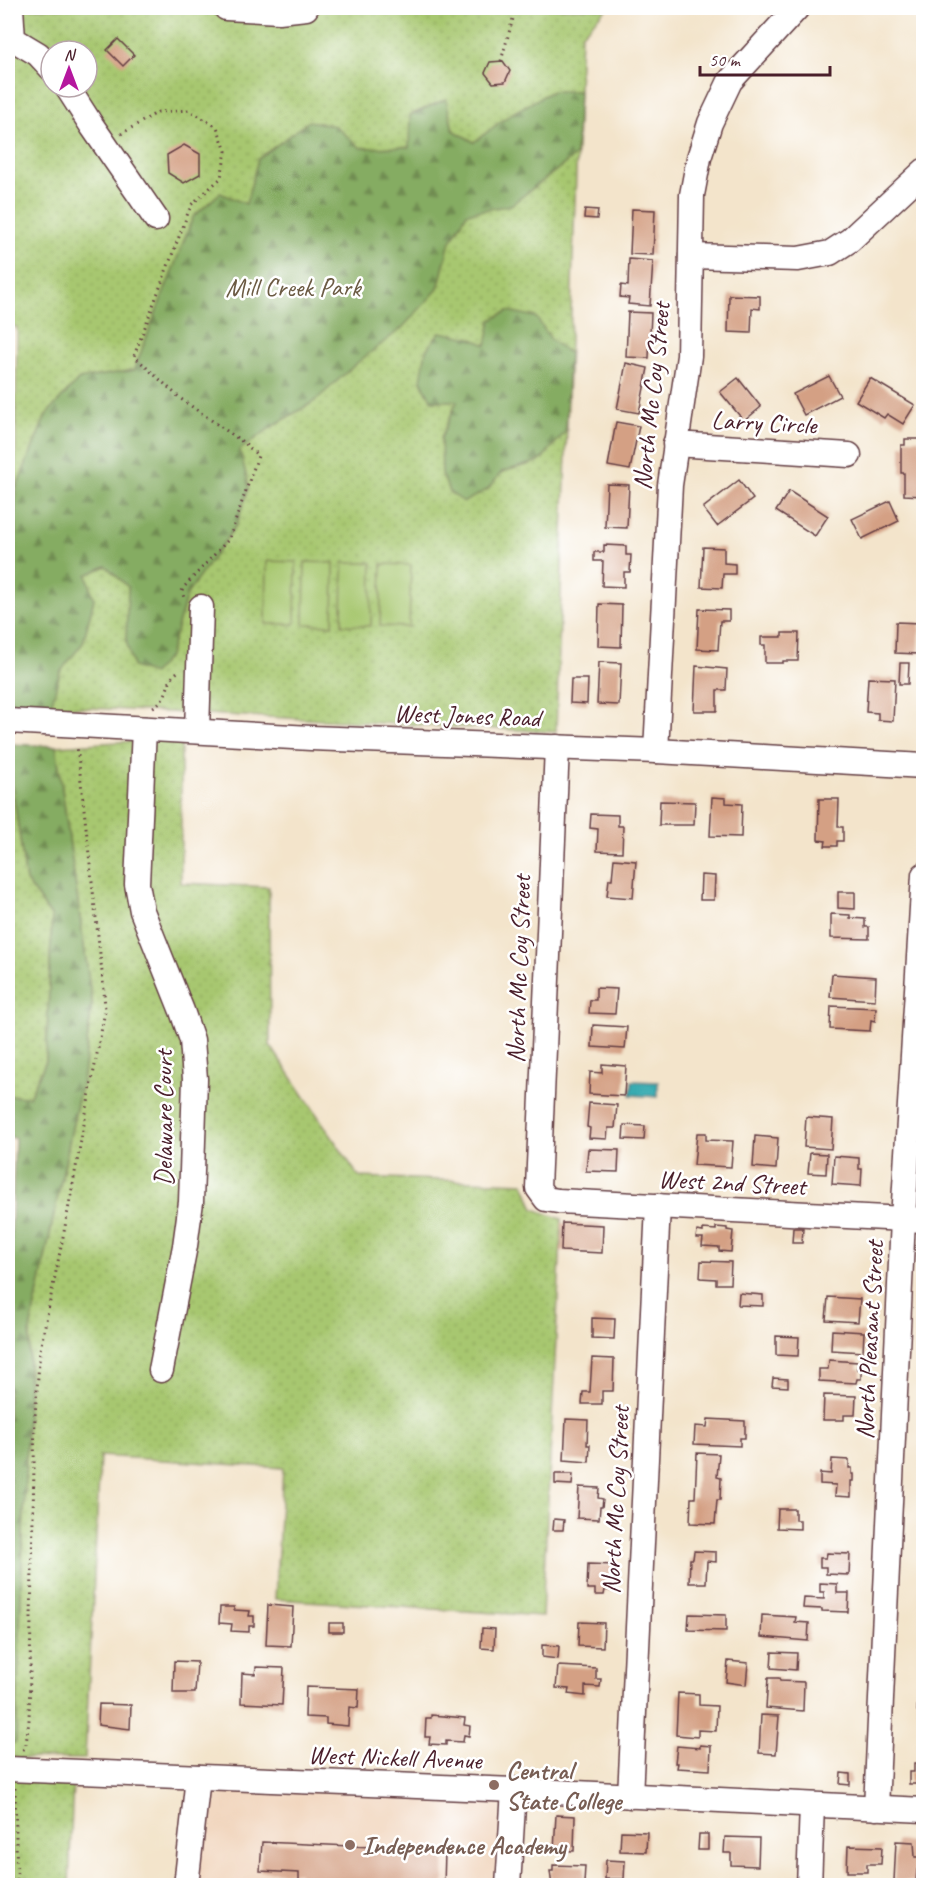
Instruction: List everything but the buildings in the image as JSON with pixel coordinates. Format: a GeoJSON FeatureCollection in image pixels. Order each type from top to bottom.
{"type":"FeatureCollection","features":[{"type":"Feature","properties":{"kind":"street"},"geometry":{"type":"LineString","coordinates":[[10,8],[10,39],[39,55]]}},
{"type":"Feature","properties":{"kind":"street"},"geometry":{"type":"LineString","coordinates":[[226,8],[279,11],[306,8]]}},
{"type":"Feature","properties":{"kind":"street","name":"North Mc Coy Street"},"geometry":{"type":"LineString","coordinates":[[656,751],[670,485],[689,356],[693,195],[699,158],[710,123],[730,81],[797,8]]}},
{"type":"Feature","properties":{"kind":"street"},"geometry":{"type":"LineString","coordinates":[[75,99],[156,219]]}},
{"type":"Feature","properties":{"kind":"street"},"geometry":{"type":"LineString","coordinates":[[691,256],[798,259],[830,253],[850,240],[924,171]]}},
{"type":"Feature","properties":{"kind":"street","name":"Larry Circle"},"geometry":{"type":"LineString","coordinates":[[675,444],[849,455]]}},
{"type":"Feature","properties":{"kind":"street"},"geometry":{"type":"LineString","coordinates":[[197,731],[201,607]]}},
{"type":"Feature","properties":{"kind":"street","name":"West Jones Road"},"geometry":{"type":"LineString","coordinates":[[8,721],[75,725],[149,718],[197,731],[311,738],[656,751],[924,766]]}},
{"type":"Feature","properties":{"kind":"street","name":"Delaware Court"},"geometry":{"type":"LineString","coordinates":[[149,718],[137,884],[142,911],[192,1040],[195,1079],[191,1202],[185,1246],[161,1370]]}},
{"type":"Feature","properties":{"kind":"street","name":"North Mc Coy Street"},"geometry":{"type":"LineString","coordinates":[[541,1193],[537,1188],[557,747]]}},
{"type":"Feature","properties":{"kind":"street","name":"North Pleasant Street"},"geometry":{"type":"LineString","coordinates":[[876,1808],[913,1219],[924,875]]}},
{"type":"Feature","properties":{"kind":"street","name":"West 2nd Street"},"geometry":{"type":"LineString","coordinates":[[541,1193],[546,1199],[558,1201],[913,1219]]}},
{"type":"Feature","properties":{"kind":"street","name":"North Mc Coy Street"},"geometry":{"type":"LineString","coordinates":[[630,1796],[658,1206]]}},
{"type":"Feature","properties":{"kind":"street","name":"West Nickell Avenue"},"geometry":{"type":"LineString","coordinates":[[11,1769],[924,1810]]}},
{"type":"Feature","properties":{"kind":"street"},"geometry":{"type":"LineString","coordinates":[[186,1886],[198,1777]]}},
{"type":"Feature","properties":{"kind":"street"},"geometry":{"type":"LineString","coordinates":[[508,1886],[514,1790]]}},
{"type":"Feature","properties":{"kind":"street"},"geometry":{"type":"LineString","coordinates":[[809,1886],[812,1805]]}},
{"type":"Feature","properties":{"kind":"path"},"geometry":{"type":"LineString","coordinates":[[501,61],[516,8]]}},
{"type":"Feature","properties":{"kind":"path"},"geometry":{"type":"LineString","coordinates":[[104,144],[158,112],[189,110],[217,127],[226,151],[221,178],[191,205],[134,356],[182,399],[247,445],[258,456],[229,539],[182,591],[186,602],[201,607]]}},
{"type":"Feature","properties":{"kind":"path"},"geometry":{"type":"LineString","coordinates":[[149,718],[167,693],[171,676],[178,671],[199,672]]}},
{"type":"Feature","properties":{"kind":"path"},"geometry":{"type":"LineString","coordinates":[[17,1886],[11,1769],[26,1744],[29,1720],[35,1414],[40,1350],[105,1011],[75,725]]}},
{"type":"Feature","properties":{"kind":"shaded area","name":"Independence Academy"},"geometry":{"type":"Polygon","coordinates":[[[206,1786],[495,1798],[502,1804],[498,1885],[195,1886],[206,1786]]]}},
{"type":"Feature","properties":{"kind":"green space","name":"Mill Creek Park"},"geometry":{"type":"Polygon","coordinates":[[[8,8],[607,8],[581,35],[556,732],[13,704],[17,327],[8,326],[8,8]]]}},
{"type":"Feature","properties":{"kind":"green space"},"geometry":{"type":"Polygon","coordinates":[[[552,91],[579,91],[576,155],[511,205],[467,213],[449,245],[438,289],[402,328],[357,363],[315,401],[273,426],[240,450],[249,487],[237,524],[187,594],[169,656],[153,674],[133,667],[126,640],[128,587],[106,566],[87,575],[94,599],[83,643],[60,672],[51,706],[13,704],[8,701],[8,547],[15,541],[15,491],[46,415],[79,379],[134,370],[193,217],[220,193],[246,204],[258,159],[309,121],[335,126],[361,148],[409,147],[410,115],[446,99],[453,130],[474,142],[511,114],[552,91]]]}},
{"type":"Feature","properties":{"kind":"green space"},"geometry":{"type":"Polygon","coordinates":[[[508,311],[536,317],[552,341],[569,353],[566,431],[540,461],[502,472],[487,490],[464,502],[449,492],[442,473],[441,438],[457,401],[432,401],[421,381],[426,350],[440,332],[471,338],[486,345],[491,320],[508,311]]]}},
{"type":"Feature","properties":{"kind":"green space"},"geometry":{"type":"Polygon","coordinates":[[[267,561],[296,562],[295,624],[266,624],[267,561]]]}},
{"type":"Feature","properties":{"kind":"green space"},"geometry":{"type":"Polygon","coordinates":[[[305,562],[334,563],[333,625],[304,624],[305,562]]]}},
{"type":"Feature","properties":{"kind":"green space"},"geometry":{"type":"Polygon","coordinates":[[[343,563],[372,563],[371,626],[342,625],[343,563]]]}},
{"type":"Feature","properties":{"kind":"green space"},"geometry":{"type":"Polygon","coordinates":[[[382,564],[411,565],[409,627],[380,626],[382,564]]]}},
{"type":"Feature","properties":{"kind":"green space"},"geometry":{"type":"Polygon","coordinates":[[[181,738],[181,883],[269,887],[270,1045],[359,1177],[524,1183],[534,1209],[562,1219],[542,1616],[275,1599],[283,1468],[100,1456],[85,1759],[8,1758],[8,1746],[16,1741],[30,1330],[83,1075],[92,1003],[56,746],[181,738]]]}},
{"type":"Feature","properties":{"kind":"green space"},"geometry":{"type":"Polygon","coordinates":[[[8,744],[56,746],[92,1003],[83,1075],[30,1330],[16,1741],[8,1746],[8,1320],[15,1138],[8,1137],[8,1096],[29,1097],[46,1061],[52,917],[26,881],[8,744]]]}},
{"type":"Feature","properties":{"kind":"green space"},"geometry":{"type":"Polygon","coordinates":[[[8,755],[26,881],[52,917],[46,1061],[29,1097],[8,1096],[8,755]]]}},
{"type":"Feature","properties":{"kind":"green space"},"geometry":{"type":"Polygon","coordinates":[[[8,1776],[73,1780],[69,1885],[8,1885],[8,1776]]]}},
{"type":"Feature","properties":{"kind":"water"},"geometry":{"type":"Polygon","coordinates":[[[632,1081],[658,1082],[658,1097],[631,1095],[632,1081]]]}},
{"type":"Feature","properties":{"kind":"place","name":"Central State College"},"geometry":{"type":"Point","coordinates":[494,1785]}},
{"type":"Feature","properties":{"kind":"place","name":"Independence Academy"},"geometry":{"type":"Point","coordinates":[350,1845]}}]}
